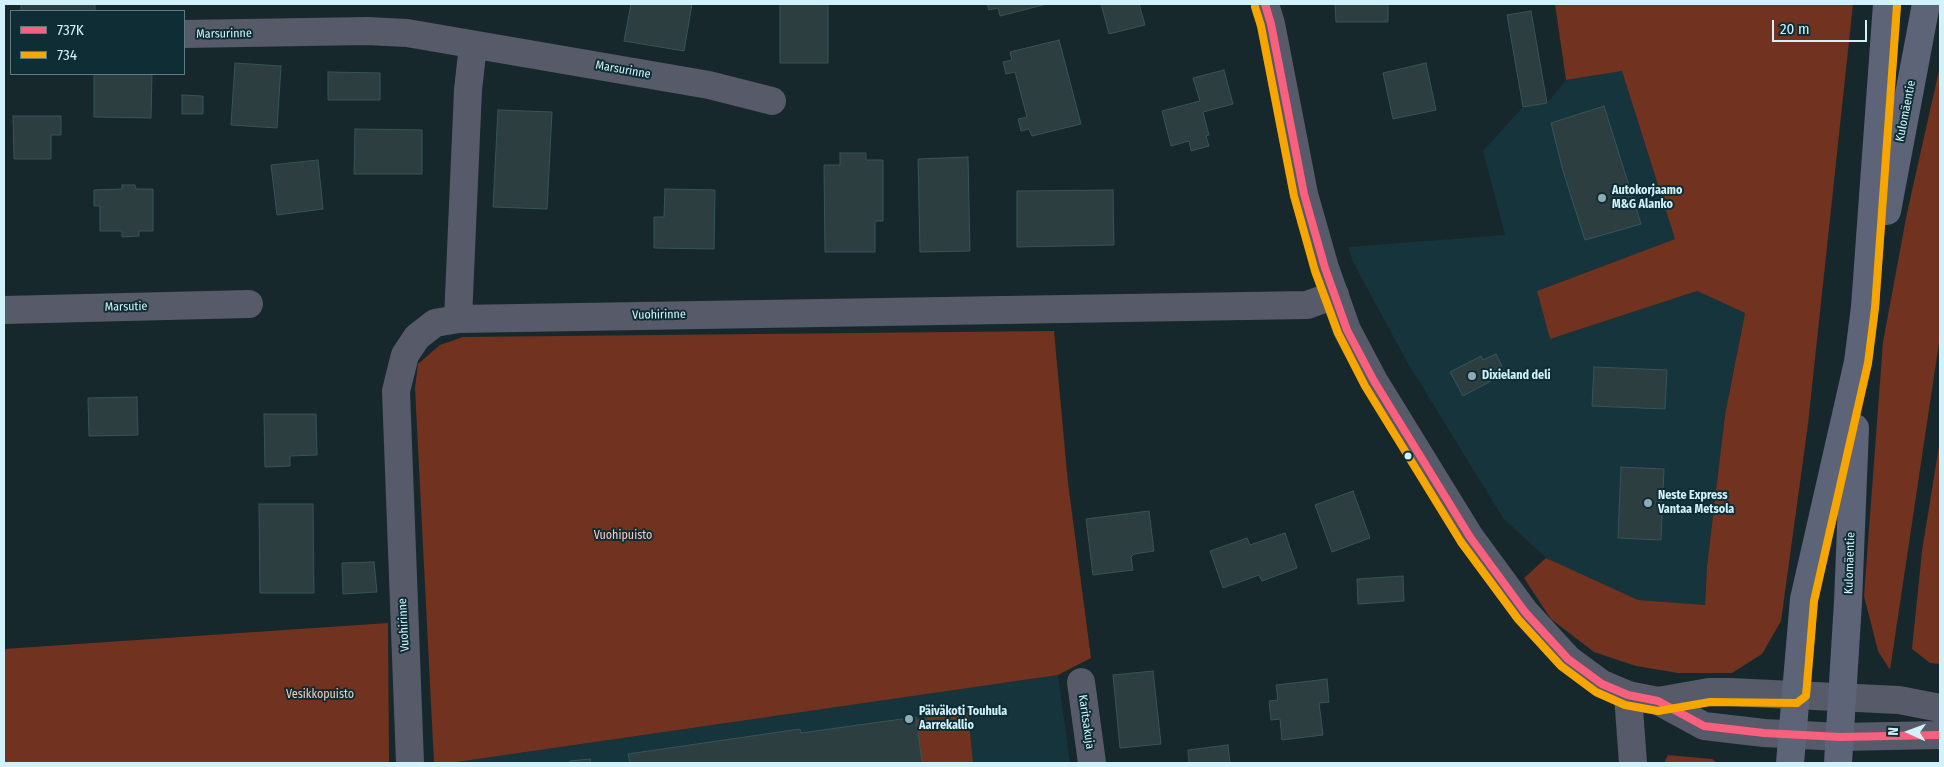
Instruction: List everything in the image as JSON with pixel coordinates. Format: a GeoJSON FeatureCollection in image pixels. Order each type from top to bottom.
{"type":"FeatureCollection","features":[{"type":"Feature","properties":{"kind":"main road","name":"Kulomäentie"},"geometry":{"type":"LineString","coordinates":[[1839,750],[1848,602],[1858,362],[1865,307],[1886,4]]}},
{"type":"Feature","properties":{"kind":"main road","name":"Kulomäentie"},"geometry":{"type":"LineString","coordinates":[[1865,307],[1878,261],[1926,4]]}},
{"type":"Feature","properties":{"kind":"main road","name":"Kulomäentie"},"geometry":{"type":"LineString","coordinates":[[1790,763],[1804,599],[1858,362]]}},
{"type":"Feature","properties":{"kind":"street"},"geometry":{"type":"LineString","coordinates":[[1265,4],[1271,24],[1304,194],[1347,330],[1374,381],[1470,537],[1524,612],[1568,659],[1602,684],[1628,695],[1658,701],[1704,726],[1792,735],[1839,750],[1940,735]]}},
{"type":"Feature","properties":{"kind":"street","name":"Marsurinne"},"geometry":{"type":"LineString","coordinates":[[185,34],[367,31],[407,33],[709,85],[772,101]]}},
{"type":"Feature","properties":{"kind":"street"},"geometry":{"type":"LineString","coordinates":[[458,319],[468,90],[473,45]]}},
{"type":"Feature","properties":{"kind":"street","name":"Vuohirinne"},"geometry":{"type":"LineString","coordinates":[[410,763],[396,391],[405,355],[417,337],[436,323],[458,319],[1307,305],[1335,295]]}},
{"type":"Feature","properties":{"kind":"street","name":"Marsutie"},"geometry":{"type":"LineString","coordinates":[[4,310],[249,304]]}},
{"type":"Feature","properties":{"kind":"street","name":"Karitsakuja"},"geometry":{"type":"LineString","coordinates":[[1081,682],[1092,763]]}},
{"type":"Feature","properties":{"kind":"street"},"geometry":{"type":"LineString","coordinates":[[1658,701],[1709,692],[1796,693],[1898,700],[1940,708]]}},
{"type":"Feature","properties":{"kind":"street"},"geometry":{"type":"LineString","coordinates":[[1628,695],[1633,763]]}},
{"type":"Feature","properties":{"kind":"shaded area"},"geometry":{"type":"Polygon","coordinates":[[[1622,71],[1675,239],[1537,291],[1550,339],[1697,291],[1745,313],[1725,415],[1707,566],[1705,606],[1638,600],[1576,573],[1546,558],[1503,518],[1406,360],[1353,262],[1348,247],[1505,235],[1483,151],[1523,107],[1547,103],[1566,80],[1622,71]]]}},
{"type":"Feature","properties":{"kind":"shaded area","name":"Päiväkoti Touhula Aarrekallio"},"geometry":{"type":"Polygon","coordinates":[[[1058,675],[1070,763],[450,763],[1058,675]]]}},
{"type":"Feature","properties":{"kind":"green space"},"geometry":{"type":"Polygon","coordinates":[[[1555,4],[1853,4],[1808,424],[1781,621],[1762,654],[1732,673],[1678,673],[1636,666],[1594,652],[1551,619],[1524,578],[1546,558],[1638,600],[1705,605],[1707,566],[1725,415],[1745,313],[1697,291],[1550,339],[1537,291],[1675,239],[1622,71],[1566,80],[1555,4]]]}},
{"type":"Feature","properties":{"kind":"green space"},"geometry":{"type":"Polygon","coordinates":[[[1940,66],[1940,336],[1890,670],[1878,651],[1864,596],[1883,342],[1907,213],[1940,66]]]}},
{"type":"Feature","properties":{"kind":"green space","name":"Vuohipuisto"},"geometry":{"type":"Polygon","coordinates":[[[1054,331],[1068,483],[1091,658],[1058,675],[450,763],[434,763],[415,388],[418,364],[440,345],[463,337],[1054,331]]]}},
{"type":"Feature","properties":{"kind":"green space"},"geometry":{"type":"Polygon","coordinates":[[[1940,440],[1940,664],[1930,663],[1912,649],[1922,551],[1940,440]]]}},
{"type":"Feature","properties":{"kind":"green space","name":"Vesikkopuisto"},"geometry":{"type":"Polygon","coordinates":[[[388,623],[389,763],[4,763],[4,649],[388,623]]]}},
{"type":"Feature","properties":{"kind":"green space"},"geometry":{"type":"Polygon","coordinates":[[[968,712],[973,763],[922,763],[916,719],[968,712]]]}},
{"type":"Feature","properties":{"kind":"green space"},"geometry":{"type":"Polygon","coordinates":[[[1668,755],[1712,759],[1717,763],[1664,763],[1668,755]]]}},
{"type":"Feature","properties":{"kind":"building"},"geometry":{"type":"Polygon","coordinates":[[[21,4],[95,4],[95,10],[21,10],[21,4]]]}},
{"type":"Feature","properties":{"kind":"building"},"geometry":{"type":"Polygon","coordinates":[[[631,4],[692,4],[684,51],[624,41],[631,4]]]}},
{"type":"Feature","properties":{"kind":"building"},"geometry":{"type":"Polygon","coordinates":[[[780,4],[828,4],[828,63],[780,63],[780,4]]]}},
{"type":"Feature","properties":{"kind":"building"},"geometry":{"type":"Polygon","coordinates":[[[987,4],[1047,4],[1000,16],[998,8],[989,10],[987,4]]]}},
{"type":"Feature","properties":{"kind":"building"},"geometry":{"type":"Polygon","coordinates":[[[1101,4],[1139,4],[1145,25],[1109,34],[1101,4]]]}},
{"type":"Feature","properties":{"kind":"building"},"geometry":{"type":"Polygon","coordinates":[[[1335,4],[1388,4],[1388,22],[1336,22],[1335,4]]]}},
{"type":"Feature","properties":{"kind":"building"},"geometry":{"type":"Polygon","coordinates":[[[1531,11],[1547,103],[1523,107],[1507,15],[1531,11]]]}},
{"type":"Feature","properties":{"kind":"building"},"geometry":{"type":"Polygon","coordinates":[[[1059,40],[1081,124],[1032,136],[1029,129],[1021,131],[1018,119],[1027,117],[1015,72],[1006,74],[1003,62],[1012,60],[1010,52],[1059,40]]]}},
{"type":"Feature","properties":{"kind":"building"},"geometry":{"type":"Polygon","coordinates":[[[235,63],[281,66],[277,128],[231,125],[235,63]]]}},
{"type":"Feature","properties":{"kind":"building"},"geometry":{"type":"Polygon","coordinates":[[[1426,63],[1436,110],[1393,119],[1383,73],[1426,63]]]}},
{"type":"Feature","properties":{"kind":"building"},"geometry":{"type":"Polygon","coordinates":[[[1224,70],[1233,104],[1203,112],[1209,135],[1206,136],[1209,146],[1191,151],[1189,141],[1171,146],[1162,111],[1200,101],[1193,78],[1224,70]]]}},
{"type":"Feature","properties":{"kind":"building"},"geometry":{"type":"Polygon","coordinates":[[[328,72],[380,73],[380,100],[328,100],[328,72]]]}},
{"type":"Feature","properties":{"kind":"building"},"geometry":{"type":"Polygon","coordinates":[[[94,75],[152,75],[151,118],[94,117],[94,75]]]}},
{"type":"Feature","properties":{"kind":"building"},"geometry":{"type":"Polygon","coordinates":[[[182,95],[203,96],[203,114],[182,114],[182,95]]]}},
{"type":"Feature","properties":{"kind":"building","name":"Autokorjaamo M&G Alanko"},"geometry":{"type":"Polygon","coordinates":[[[1604,106],[1641,224],[1585,240],[1563,171],[1551,123],[1604,106]]]}},
{"type":"Feature","properties":{"kind":"building"},"geometry":{"type":"Polygon","coordinates":[[[498,110],[552,112],[547,209],[493,207],[498,110]]]}},
{"type":"Feature","properties":{"kind":"building"},"geometry":{"type":"Polygon","coordinates":[[[13,116],[61,116],[61,135],[51,135],[51,159],[14,159],[13,116]]]}},
{"type":"Feature","properties":{"kind":"building"},"geometry":{"type":"Polygon","coordinates":[[[355,129],[422,130],[422,174],[354,174],[355,129]]]}},
{"type":"Feature","properties":{"kind":"building"},"geometry":{"type":"Polygon","coordinates":[[[840,153],[866,153],[866,160],[883,160],[883,221],[875,221],[875,252],[825,252],[824,165],[840,165],[840,153]]]}},
{"type":"Feature","properties":{"kind":"building"},"geometry":{"type":"Polygon","coordinates":[[[968,157],[970,251],[920,252],[918,159],[968,157]]]}},
{"type":"Feature","properties":{"kind":"building"},"geometry":{"type":"Polygon","coordinates":[[[318,160],[323,209],[277,215],[271,165],[318,160]]]}},
{"type":"Feature","properties":{"kind":"building"},"geometry":{"type":"Polygon","coordinates":[[[122,185],[135,185],[136,189],[153,189],[153,231],[139,231],[139,236],[122,237],[122,231],[100,231],[100,206],[94,206],[94,190],[122,189],[122,185]]]}},
{"type":"Feature","properties":{"kind":"building"},"geometry":{"type":"Polygon","coordinates":[[[665,189],[715,190],[714,249],[654,248],[654,217],[664,217],[665,189]]]}},
{"type":"Feature","properties":{"kind":"building"},"geometry":{"type":"Polygon","coordinates":[[[1113,190],[1114,245],[1017,247],[1017,191],[1113,190]]]}},
{"type":"Feature","properties":{"kind":"building","name":"Dixieland deli"},"geometry":{"type":"Polygon","coordinates":[[[1496,354],[1502,366],[1490,373],[1493,380],[1463,396],[1450,372],[1481,356],[1483,360],[1496,354]]]}},
{"type":"Feature","properties":{"kind":"building"},"geometry":{"type":"Polygon","coordinates":[[[1594,367],[1667,370],[1665,409],[1592,406],[1594,367]]]}},
{"type":"Feature","properties":{"kind":"building"},"geometry":{"type":"Polygon","coordinates":[[[137,397],[138,435],[89,436],[88,398],[137,397]]]}},
{"type":"Feature","properties":{"kind":"building"},"geometry":{"type":"Polygon","coordinates":[[[264,414],[316,414],[317,455],[290,456],[290,466],[265,467],[264,414]]]}},
{"type":"Feature","properties":{"kind":"building"},"geometry":{"type":"Polygon","coordinates":[[[1621,467],[1664,469],[1661,540],[1618,538],[1621,467]]]}},
{"type":"Feature","properties":{"kind":"building"},"geometry":{"type":"Polygon","coordinates":[[[1353,491],[1370,538],[1332,552],[1315,505],[1353,491]]]}},
{"type":"Feature","properties":{"kind":"building"},"geometry":{"type":"Polygon","coordinates":[[[259,504],[313,504],[314,593],[260,593],[259,504]]]}},
{"type":"Feature","properties":{"kind":"building"},"geometry":{"type":"Polygon","coordinates":[[[1149,511],[1154,551],[1134,554],[1131,557],[1133,570],[1093,575],[1086,519],[1149,511]]]}},
{"type":"Feature","properties":{"kind":"building"},"geometry":{"type":"Polygon","coordinates":[[[1285,533],[1297,568],[1262,581],[1259,575],[1223,588],[1210,551],[1247,538],[1250,545],[1285,533]]]}},
{"type":"Feature","properties":{"kind":"building"},"geometry":{"type":"Polygon","coordinates":[[[374,562],[377,592],[343,594],[342,563],[374,562]]]}},
{"type":"Feature","properties":{"kind":"building"},"geometry":{"type":"Polygon","coordinates":[[[1403,576],[1404,601],[1358,604],[1357,579],[1403,576]]]}},
{"type":"Feature","properties":{"kind":"building"},"geometry":{"type":"Polygon","coordinates":[[[1153,671],[1161,744],[1120,748],[1113,675],[1153,671]]]}},
{"type":"Feature","properties":{"kind":"building"},"geometry":{"type":"Polygon","coordinates":[[[1327,679],[1329,702],[1319,703],[1323,735],[1282,740],[1280,719],[1271,720],[1269,701],[1278,700],[1276,685],[1327,679]]]}},
{"type":"Feature","properties":{"kind":"building"},"geometry":{"type":"Polygon","coordinates":[[[916,717],[922,763],[630,763],[628,754],[800,729],[801,733],[916,717]]]}},
{"type":"Feature","properties":{"kind":"building"},"geometry":{"type":"Polygon","coordinates":[[[1228,745],[1230,763],[1189,763],[1188,750],[1228,745]]]}},
{"type":"Feature","properties":{"kind":"building"},"geometry":{"type":"Polygon","coordinates":[[[590,759],[591,763],[570,763],[570,761],[590,759]]]}},
{"type":"Feature","properties":{"kind":"transit line","name":"737K"},"geometry":{"type":"LineString","coordinates":[[1265,4],[1271,24],[1304,194],[1325,268],[1347,330],[1374,381],[1470,537],[1525,612],[1568,659],[1602,684],[1628,695],[1658,701],[1704,726],[1764,733],[1840,737],[1940,735]]}},
{"type":"Feature","properties":{"kind":"transit line","name":"734"},"geometry":{"type":"LineString","coordinates":[[1255,7],[1261,26],[1294,196],[1315,271],[1338,333],[1365,386],[1461,542],[1518,619],[1561,666],[1596,692],[1625,705],[1658,711],[1710,702],[1797,703],[1806,696],[1814,601],[1868,363],[1875,308],[1897,5]]}},
{"type":"Feature","properties":{"kind":"place","name":"Autokorjaamo M&G Alanko"},"geometry":{"type":"Point","coordinates":[1602,198]}},
{"type":"Feature","properties":{"kind":"place","name":"Dixieland deli"},"geometry":{"type":"Point","coordinates":[1472,376]}},
{"type":"Feature","properties":{"kind":"place","name":"Neste Express Vantaa Metsola"},"geometry":{"type":"Point","coordinates":[1648,503]}},
{"type":"Feature","properties":{"kind":"place","name":"Päiväkoti Touhula Aarrekallio"},"geometry":{"type":"Point","coordinates":[909,719]}}]}
